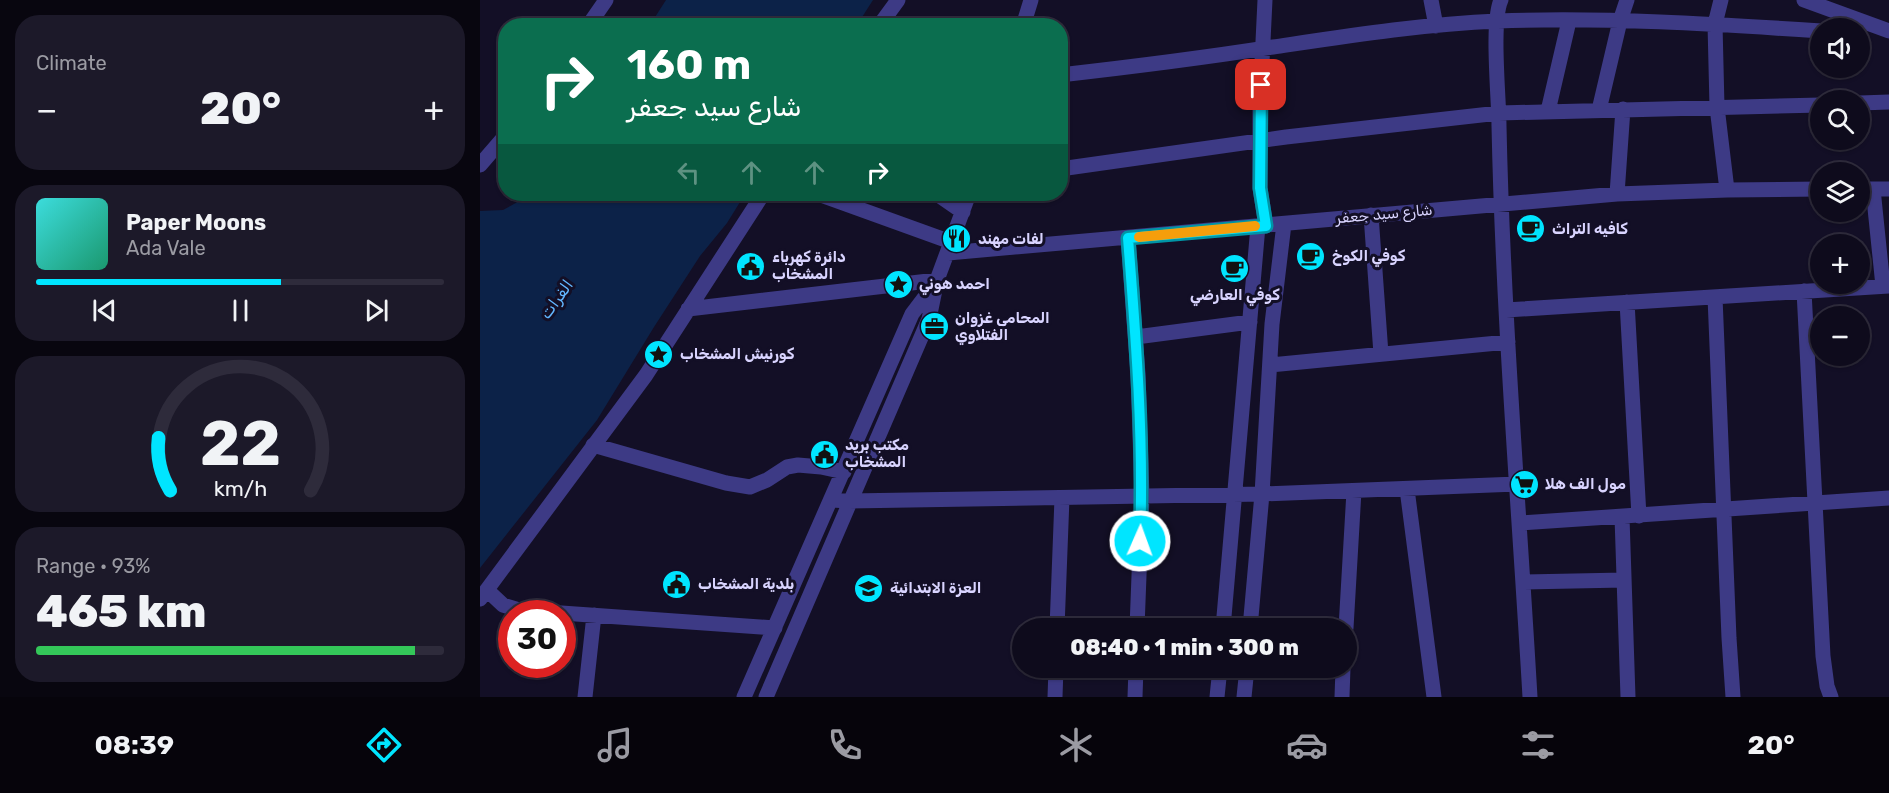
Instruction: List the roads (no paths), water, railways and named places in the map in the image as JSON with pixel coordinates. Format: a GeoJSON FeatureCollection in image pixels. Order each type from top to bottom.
{"type":"FeatureCollection","features":[{"type":"Feature","properties":{"kind":"street"},"geometry":{"type":"LineString","coordinates":[[594,18],[606,0]]}},
{"type":"Feature","properties":{"kind":"street"},"geometry":{"type":"LineString","coordinates":[[885,18],[898,0]]}},
{"type":"Feature","properties":{"kind":"street"},"geometry":{"type":"LineString","coordinates":[[1025,18],[1031,0]]}},
{"type":"Feature","properties":{"kind":"street"},"geometry":{"type":"LineString","coordinates":[[1224,618],[1250,322],[1262,226],[1260,103],[1265,0]]}},
{"type":"Feature","properties":{"kind":"street"},"geometry":{"type":"LineString","coordinates":[[1431,0],[1436,26]]}},
{"type":"Feature","properties":{"kind":"street"},"geometry":{"type":"LineString","coordinates":[[1502,0],[1498,8],[1499,113],[1506,310],[1530,697]]}},
{"type":"Feature","properties":{"kind":"street"},"geometry":{"type":"LineString","coordinates":[[1599,110],[1620,21],[1628,0]]}},
{"type":"Feature","properties":{"kind":"street"},"geometry":{"type":"LineString","coordinates":[[1721,0],[1715,24],[1717,107],[1727,190]]}},
{"type":"Feature","properties":{"kind":"street"},"geometry":{"type":"LineString","coordinates":[[1804,0],[1837,18]]}},
{"type":"Feature","properties":{"kind":"street"},"geometry":{"type":"LineString","coordinates":[[1068,74],[1387,31],[1498,21],[1620,21],[1810,30]]}},
{"type":"Feature","properties":{"kind":"street"},"geometry":{"type":"LineString","coordinates":[[1548,111],[1569,21]]}},
{"type":"Feature","properties":{"kind":"street"},"geometry":{"type":"LineString","coordinates":[[1870,27],[1889,31]]}},
{"type":"Feature","properties":{"kind":"street"},"geometry":{"type":"LineString","coordinates":[[1870,103],[1889,102]]}},
{"type":"Feature","properties":{"kind":"street"},"geometry":{"type":"LineString","coordinates":[[1068,168],[1260,141],[1499,113],[1810,105]]}},
{"type":"Feature","properties":{"kind":"street"},"geometry":{"type":"LineString","coordinates":[[1617,194],[1623,109]]}},
{"type":"Feature","properties":{"kind":"street"},"geometry":{"type":"LineString","coordinates":[[480,165],[498,144]]}},
{"type":"Feature","properties":{"kind":"street","name":"شارع سيد جعفر"},"geometry":{"type":"LineString","coordinates":[[949,247],[1128,238],[1617,194],[1810,189]]}},
{"type":"Feature","properties":{"kind":"street"},"geometry":{"type":"LineString","coordinates":[[1870,189],[1889,189]]}},
{"type":"Feature","properties":{"kind":"street"},"geometry":{"type":"LineString","coordinates":[[758,201],[646,375],[484,594],[511,609],[775,628]]}},
{"type":"Feature","properties":{"kind":"street"},"geometry":{"type":"LineString","coordinates":[[835,201],[949,247]]}},
{"type":"Feature","properties":{"kind":"street"},"geometry":{"type":"LineString","coordinates":[[947,201],[963,212]]}},
{"type":"Feature","properties":{"kind":"street"},"geometry":{"type":"LineString","coordinates":[[766,697],[929,319],[937,280],[967,201]]}},
{"type":"Feature","properties":{"kind":"street"},"geometry":{"type":"LineString","coordinates":[[1506,310],[1886,286],[1870,208]]}},
{"type":"Feature","properties":{"kind":"street"},"geometry":{"type":"LineString","coordinates":[[1371,215],[1381,354]]}},
{"type":"Feature","properties":{"kind":"street"},"geometry":{"type":"LineString","coordinates":[[1251,618],[1262,495],[1272,324],[1284,224]]}},
{"type":"Feature","properties":{"kind":"street"},"geometry":{"type":"LineString","coordinates":[[1128,238],[1136,337],[1142,497],[1137,618]]}},
{"type":"Feature","properties":{"kind":"street"},"geometry":{"type":"LineString","coordinates":[[688,309],[937,280]]}},
{"type":"Feature","properties":{"kind":"street"},"geometry":{"type":"LineString","coordinates":[[744,697],[912,314],[937,280]]}},
{"type":"Feature","properties":{"kind":"street"},"geometry":{"type":"LineString","coordinates":[[1804,291],[1823,656],[1827,686],[1831,697]]}},
{"type":"Feature","properties":{"kind":"street"},"geometry":{"type":"LineString","coordinates":[[1715,297],[1733,697]]}},
{"type":"Feature","properties":{"kind":"street"},"geometry":{"type":"LineString","coordinates":[[1628,302],[1639,516]]}},
{"type":"Feature","properties":{"kind":"street"},"geometry":{"type":"LineString","coordinates":[[1136,337],[1250,322]]}},
{"type":"Feature","properties":{"kind":"street"},"geometry":{"type":"LineString","coordinates":[[1270,365],[1508,342]]}},
{"type":"Feature","properties":{"kind":"street"},"geometry":{"type":"LineString","coordinates":[[593,446],[750,488],[787,467],[798,465],[844,472]]}},
{"type":"Feature","properties":{"kind":"street"},"geometry":{"type":"LineString","coordinates":[[832,500],[1262,495],[1517,484]]}},
{"type":"Feature","properties":{"kind":"street"},"geometry":{"type":"LineString","coordinates":[[1407,489],[1434,697]]}},
{"type":"Feature","properties":{"kind":"street"},"geometry":{"type":"LineString","coordinates":[[1347,618],[1354,491]]}},
{"type":"Feature","properties":{"kind":"street"},"geometry":{"type":"LineString","coordinates":[[1057,618],[1062,498]]}},
{"type":"Feature","properties":{"kind":"street"},"geometry":{"type":"LineString","coordinates":[[1520,523],[1889,498]]}},
{"type":"Feature","properties":{"kind":"street"},"geometry":{"type":"LineString","coordinates":[[1622,517],[1628,697]]}},
{"type":"Feature","properties":{"kind":"street"},"geometry":{"type":"LineString","coordinates":[[1523,582],[1624,580]]}},
{"type":"Feature","properties":{"kind":"street"},"geometry":{"type":"LineString","coordinates":[[585,697],[594,615]]}},
{"type":"Feature","properties":{"kind":"street"},"geometry":{"type":"LineString","coordinates":[[1055,697],[1056,678]]}},
{"type":"Feature","properties":{"kind":"street"},"geometry":{"type":"LineString","coordinates":[[1135,697],[1136,678]]}},
{"type":"Feature","properties":{"kind":"street"},"geometry":{"type":"LineString","coordinates":[[1217,697],[1219,678]]}},
{"type":"Feature","properties":{"kind":"street"},"geometry":{"type":"LineString","coordinates":[[1244,697],[1245,678]]}},
{"type":"Feature","properties":{"kind":"street"},"geometry":{"type":"LineString","coordinates":[[1342,697],[1343,678]]}},
{"type":"Feature","properties":{"kind":"water"},"geometry":{"type":"Polygon","coordinates":[[[666,0],[873,0],[861,18],[654,18],[666,0]]]}},
{"type":"Feature","properties":{"kind":"water","name":"الفرات"},"geometry":{"type":"Polygon","coordinates":[[[519,201],[741,201],[727,223],[700,256],[597,420],[480,568],[480,211],[503,210],[519,201]]]}},
{"type":"Feature","properties":{"kind":"place","name":"كافيه التراث"},"geometry":{"type":"Point","coordinates":[1531,229]}},
{"type":"Feature","properties":{"kind":"place","name":"لفات مهند"},"geometry":{"type":"Point","coordinates":[957,239]}},
{"type":"Feature","properties":{"kind":"place","name":"كوفي الكوخ"},"geometry":{"type":"Point","coordinates":[1311,256]}},
{"type":"Feature","properties":{"kind":"place","name":"دائرة كهرباء المشخاب"},"geometry":{"type":"Point","coordinates":[751,266]}},
{"type":"Feature","properties":{"kind":"place","name":"كوفي العارضي"},"geometry":{"type":"Point","coordinates":[1235,268]}},
{"type":"Feature","properties":{"kind":"place","name":"احمد هوني"},"geometry":{"type":"Point","coordinates":[898,284]}},
{"type":"Feature","properties":{"kind":"place","name":"المحامي غزوان الفتلاوي"},"geometry":{"type":"Point","coordinates":[934,327]}},
{"type":"Feature","properties":{"kind":"place","name":"كورنيش المشخاب"},"geometry":{"type":"Point","coordinates":[659,354]}},
{"type":"Feature","properties":{"kind":"place","name":"مكتب بريد المشخاب"},"geometry":{"type":"Point","coordinates":[824,454]}},
{"type":"Feature","properties":{"kind":"place","name":"مول الف هلا"},"geometry":{"type":"Point","coordinates":[1524,484]}},
{"type":"Feature","properties":{"kind":"place","name":"بلدية المشخاب"},"geometry":{"type":"Point","coordinates":[677,584]}},
{"type":"Feature","properties":{"kind":"place","name":"العزة الابتدائية"},"geometry":{"type":"Point","coordinates":[869,588]}}]}
